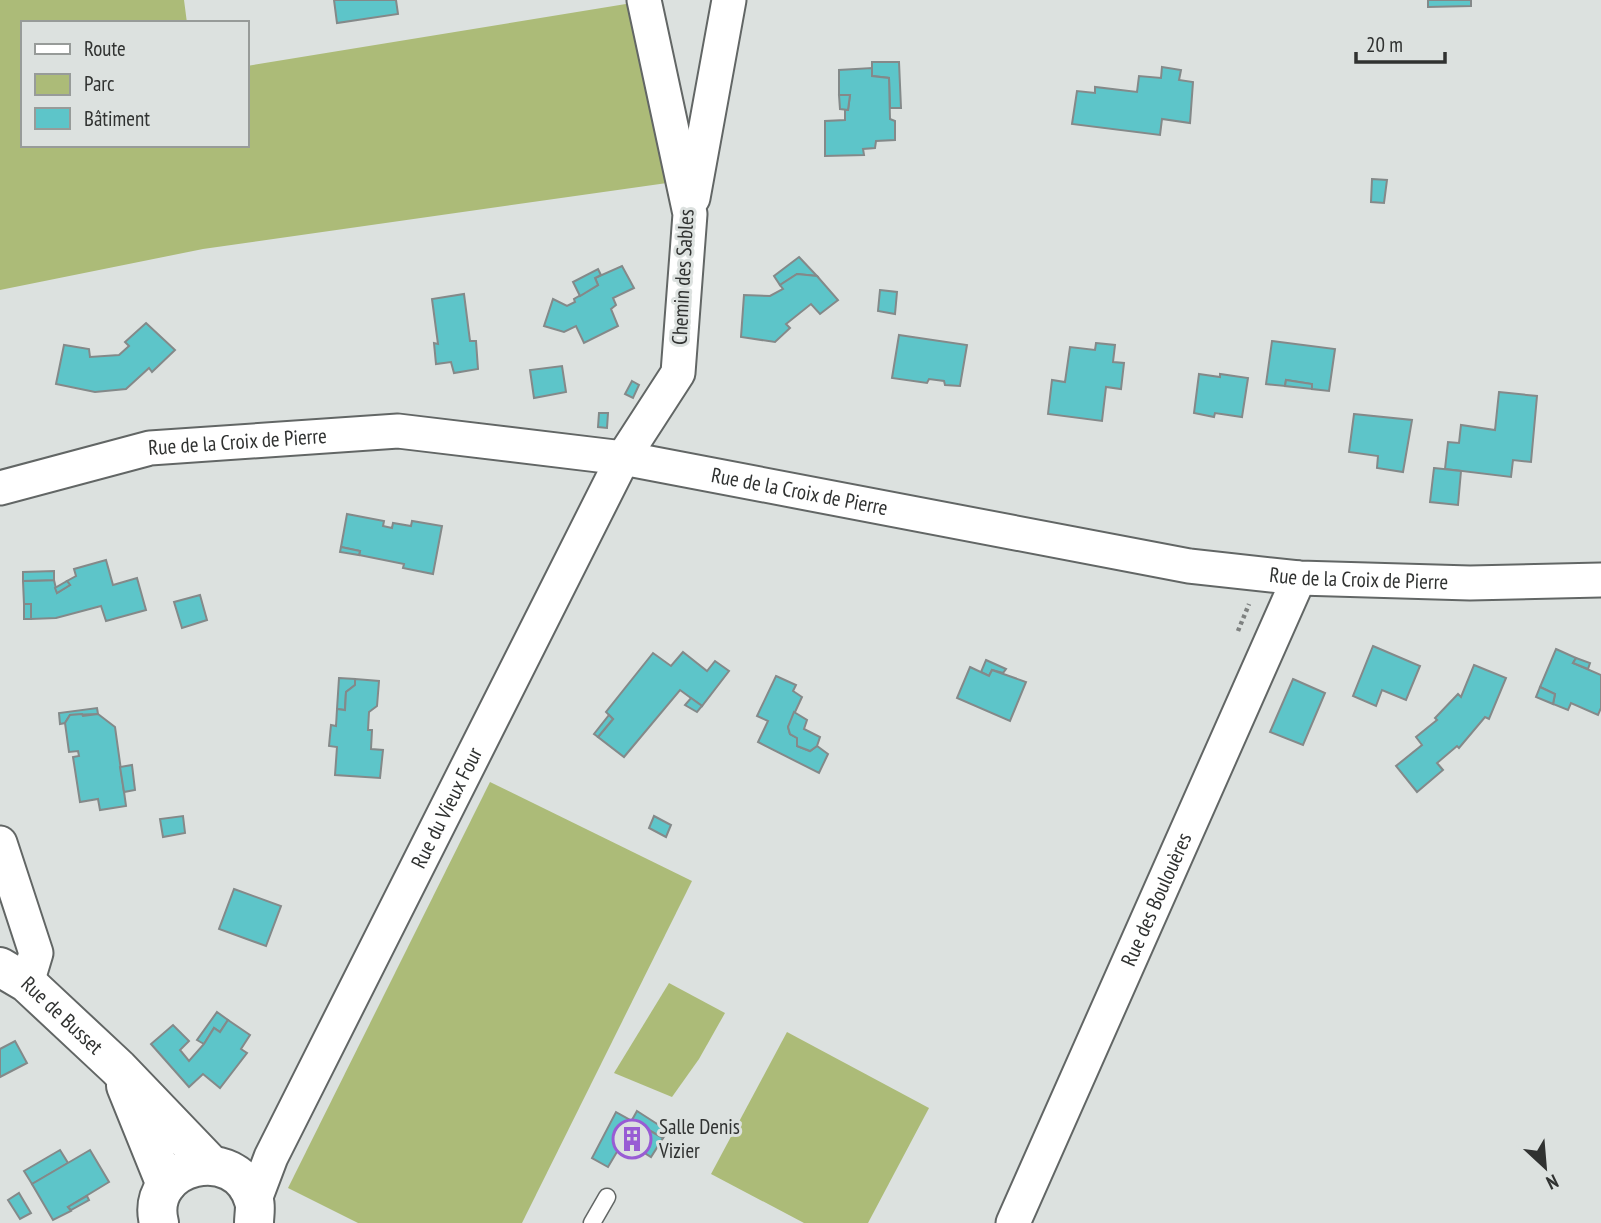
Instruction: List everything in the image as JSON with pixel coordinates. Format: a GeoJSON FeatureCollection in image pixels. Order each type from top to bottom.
{"type":"FeatureCollection","features":[{"type":"Feature","properties":{"kind":"street","name":"Chemin des Sables"},"geometry":{"type":"LineString","coordinates":[[623,458],[678,373],[690,214],[644,0]]}},
{"type":"Feature","properties":{"kind":"street"},"geometry":{"type":"LineString","coordinates":[[690,214],[729,0]]}},
{"type":"Feature","properties":{"kind":"street","name":"Rue de la Croix de Pierre"},"geometry":{"type":"LineString","coordinates":[[0,488],[150,448],[398,431],[623,458],[1175,563],[1299,578],[1470,583],[1601,580]]}},
{"type":"Feature","properties":{"kind":"street","name":"Rue du Vieux Four"},"geometry":{"type":"LineString","coordinates":[[254,1213],[271,1157],[623,458]]}},
{"type":"Feature","properties":{"kind":"street","name":"Rue des Boulouères"},"geometry":{"type":"LineString","coordinates":[[1013,1223],[1299,578]]}},
{"type":"Feature","properties":{"kind":"street"},"geometry":{"type":"LineString","coordinates":[[0,843],[36,953],[13,975]]}},
{"type":"Feature","properties":{"kind":"street","name":"Rue de Busset"},"geometry":{"type":"LineString","coordinates":[[13,975],[118,1068],[221,1168],[245,1184],[254,1213]]}},
{"type":"Feature","properties":{"kind":"street","name":"Rue de Busset"},"geometry":{"type":"LineString","coordinates":[[118,1068],[160,1213]]}},
{"type":"Feature","properties":{"kind":"street"},"geometry":{"type":"LineString","coordinates":[[160,1213],[178,1173],[193,1166],[221,1168],[271,1157]]}},
{"type":"Feature","properties":{"kind":"lane"},"geometry":{"type":"LineString","coordinates":[[592,1223],[607,1197]]}},
{"type":"Feature","properties":{"kind":"green space"},"geometry":{"type":"Polygon","coordinates":[[[0,0],[184,0],[187,21],[21,21],[21,147],[248,147],[248,66],[632,3],[667,183],[203,249],[0,290],[0,0]]]}},
{"type":"Feature","properties":{"kind":"green space"},"geometry":{"type":"Polygon","coordinates":[[[490,782],[692,881],[522,1223],[358,1223],[288,1188],[490,782]]]}},
{"type":"Feature","properties":{"kind":"green space"},"geometry":{"type":"Polygon","coordinates":[[[669,983],[725,1013],[699,1059],[672,1097],[614,1073],[669,983]]]}},
{"type":"Feature","properties":{"kind":"green space"},"geometry":{"type":"Polygon","coordinates":[[[787,1032],[929,1108],[868,1223],[804,1223],[711,1174],[787,1032]]]}},
{"type":"Feature","properties":{"kind":"building"},"geometry":{"type":"Polygon","coordinates":[[[334,0],[396,0],[398,14],[337,23],[334,0]]]}},
{"type":"Feature","properties":{"kind":"building"},"geometry":{"type":"Polygon","coordinates":[[[1428,0],[1471,0],[1471,6],[1428,7],[1428,0]]]}},
{"type":"Feature","properties":{"kind":"building"},"geometry":{"type":"Polygon","coordinates":[[[872,62],[899,62],[901,108],[890,108],[889,78],[872,76],[872,62]]]}},
{"type":"Feature","properties":{"kind":"building"},"geometry":{"type":"Polygon","coordinates":[[[1162,67],[1181,70],[1179,80],[1193,82],[1190,123],[1162,119],[1160,135],[1072,124],[1077,91],[1095,93],[1095,87],[1137,92],[1139,76],[1161,78],[1162,67]]]}},
{"type":"Feature","properties":{"kind":"building"},"geometry":{"type":"Polygon","coordinates":[[[872,68],[872,76],[889,78],[890,119],[895,121],[895,140],[876,141],[875,148],[863,149],[864,155],[825,156],[825,121],[845,120],[845,110],[848,110],[850,95],[839,95],[839,70],[872,68]]]}},
{"type":"Feature","properties":{"kind":"building"},"geometry":{"type":"Polygon","coordinates":[[[839,95],[850,95],[848,110],[840,109],[839,95]]]}},
{"type":"Feature","properties":{"kind":"building"},"geometry":{"type":"Polygon","coordinates":[[[1372,179],[1387,180],[1384,203],[1371,202],[1372,179]]]}},
{"type":"Feature","properties":{"kind":"building"},"geometry":{"type":"Polygon","coordinates":[[[799,257],[817,276],[797,274],[780,285],[774,276],[799,257]]]}},
{"type":"Feature","properties":{"kind":"building"},"geometry":{"type":"Polygon","coordinates":[[[622,266],[634,288],[613,298],[616,305],[611,309],[618,326],[584,343],[576,326],[564,332],[544,326],[553,299],[567,306],[598,285],[595,278],[622,266]]]}},
{"type":"Feature","properties":{"kind":"building"},"geometry":{"type":"Polygon","coordinates":[[[598,269],[601,275],[595,278],[598,285],[580,296],[573,282],[598,269]]]}},
{"type":"Feature","properties":{"kind":"building"},"geometry":{"type":"Polygon","coordinates":[[[797,274],[817,276],[838,300],[820,314],[811,304],[786,324],[790,328],[775,342],[741,337],[744,295],[770,296],[783,289],[780,285],[797,274]]]}},
{"type":"Feature","properties":{"kind":"building"},"geometry":{"type":"Polygon","coordinates":[[[880,290],[897,292],[895,314],[878,311],[880,290]]]}},
{"type":"Feature","properties":{"kind":"building"},"geometry":{"type":"Polygon","coordinates":[[[464,294],[470,341],[476,341],[478,369],[454,373],[451,362],[436,364],[434,343],[438,344],[432,299],[464,294]]]}},
{"type":"Feature","properties":{"kind":"building"},"geometry":{"type":"Polygon","coordinates":[[[146,323],[175,350],[152,372],[149,368],[126,389],[95,392],[56,384],[64,345],[89,349],[90,357],[119,355],[129,346],[125,342],[146,323]]]}},
{"type":"Feature","properties":{"kind":"building"},"geometry":{"type":"Polygon","coordinates":[[[899,335],[967,345],[960,386],[945,385],[944,381],[929,379],[927,383],[892,378],[899,335]]]}},
{"type":"Feature","properties":{"kind":"building"},"geometry":{"type":"Polygon","coordinates":[[[1272,341],[1335,349],[1329,391],[1312,389],[1312,384],[1286,380],[1285,386],[1266,384],[1272,341]]]}},
{"type":"Feature","properties":{"kind":"building"},"geometry":{"type":"Polygon","coordinates":[[[1096,343],[1115,345],[1113,362],[1124,363],[1121,389],[1106,387],[1102,421],[1048,414],[1052,380],[1065,382],[1070,347],[1095,350],[1096,343]]]}},
{"type":"Feature","properties":{"kind":"building"},"geometry":{"type":"Polygon","coordinates":[[[562,366],[566,392],[534,398],[530,370],[562,366]]]}},
{"type":"Feature","properties":{"kind":"building"},"geometry":{"type":"Polygon","coordinates":[[[1199,374],[1248,378],[1242,417],[1215,413],[1214,417],[1194,413],[1199,374]]]}},
{"type":"Feature","properties":{"kind":"building"},"geometry":{"type":"Polygon","coordinates":[[[1286,380],[1312,384],[1312,389],[1285,386],[1286,380]]]}},
{"type":"Feature","properties":{"kind":"building"},"geometry":{"type":"Polygon","coordinates":[[[632,381],[639,385],[633,398],[625,394],[632,381]]]}},
{"type":"Feature","properties":{"kind":"building"},"geometry":{"type":"Polygon","coordinates":[[[1499,392],[1537,396],[1531,462],[1513,460],[1511,477],[1445,469],[1448,442],[1459,443],[1461,425],[1495,430],[1499,392]]]}},
{"type":"Feature","properties":{"kind":"building"},"geometry":{"type":"Polygon","coordinates":[[[599,413],[608,413],[607,428],[598,427],[599,413]]]}},
{"type":"Feature","properties":{"kind":"building"},"geometry":{"type":"Polygon","coordinates":[[[1354,414],[1412,420],[1403,472],[1377,468],[1378,456],[1349,452],[1354,414]]]}},
{"type":"Feature","properties":{"kind":"building"},"geometry":{"type":"Polygon","coordinates":[[[1434,468],[1461,471],[1458,505],[1430,502],[1434,468]]]}},
{"type":"Feature","properties":{"kind":"building"},"geometry":{"type":"Polygon","coordinates":[[[347,514],[384,521],[383,526],[392,528],[393,523],[411,526],[412,521],[442,526],[433,574],[403,568],[404,564],[359,555],[360,551],[341,547],[347,514]]]}},
{"type":"Feature","properties":{"kind":"building"},"geometry":{"type":"Polygon","coordinates":[[[341,547],[360,551],[359,555],[340,552],[341,547]]]}},
{"type":"Feature","properties":{"kind":"building"},"geometry":{"type":"Polygon","coordinates":[[[106,560],[113,585],[137,578],[146,610],[106,621],[101,606],[56,618],[31,619],[31,604],[24,604],[23,581],[54,580],[57,593],[70,585],[67,581],[76,576],[74,569],[106,560]]]}},
{"type":"Feature","properties":{"kind":"building"},"geometry":{"type":"Polygon","coordinates":[[[54,571],[54,580],[23,581],[23,572],[54,571]]]}},
{"type":"Feature","properties":{"kind":"building"},"geometry":{"type":"Polygon","coordinates":[[[67,581],[70,585],[57,593],[55,588],[67,581]]]}},
{"type":"Feature","properties":{"kind":"building"},"geometry":{"type":"Polygon","coordinates":[[[200,595],[207,620],[182,628],[174,602],[200,595]]]}},
{"type":"Feature","properties":{"kind":"building"},"geometry":{"type":"Polygon","coordinates":[[[24,604],[31,604],[31,619],[24,619],[24,604]]]}},
{"type":"Feature","properties":{"kind":"building"},"geometry":{"type":"Polygon","coordinates":[[[1373,646],[1420,666],[1406,700],[1382,690],[1376,706],[1353,696],[1373,646]]]}},
{"type":"Feature","properties":{"kind":"building"},"geometry":{"type":"Polygon","coordinates":[[[1556,649],[1576,658],[1573,663],[1601,675],[1601,708],[1598,715],[1571,703],[1568,710],[1553,704],[1555,694],[1540,687],[1556,649]]]}},
{"type":"Feature","properties":{"kind":"building"},"geometry":{"type":"Polygon","coordinates":[[[683,652],[707,671],[715,661],[729,671],[702,706],[680,690],[624,757],[598,737],[613,719],[606,712],[653,653],[671,666],[683,652]]]}},
{"type":"Feature","properties":{"kind":"building"},"geometry":{"type":"Polygon","coordinates":[[[1576,658],[1590,663],[1588,669],[1573,663],[1576,658]]]}},
{"type":"Feature","properties":{"kind":"building"},"geometry":{"type":"Polygon","coordinates":[[[986,660],[1006,669],[1003,673],[992,670],[989,676],[981,672],[986,660]]]}},
{"type":"Feature","properties":{"kind":"building"},"geometry":{"type":"Polygon","coordinates":[[[1474,665],[1506,678],[1489,719],[1485,717],[1459,748],[1457,746],[1437,763],[1443,770],[1417,792],[1396,766],[1422,745],[1416,737],[1437,720],[1435,718],[1458,694],[1461,697],[1474,665]]]}},
{"type":"Feature","properties":{"kind":"building"},"geometry":{"type":"Polygon","coordinates":[[[970,667],[989,676],[992,670],[1026,682],[1010,721],[957,698],[970,667]]]}},
{"type":"Feature","properties":{"kind":"building"},"geometry":{"type":"Polygon","coordinates":[[[776,676],[796,685],[793,691],[802,697],[788,727],[790,734],[797,738],[797,746],[810,751],[817,746],[828,754],[819,773],[758,742],[768,721],[757,716],[776,676]]]}},
{"type":"Feature","properties":{"kind":"building"},"geometry":{"type":"Polygon","coordinates":[[[339,678],[355,679],[355,685],[346,692],[345,710],[337,709],[339,678]]]}},
{"type":"Feature","properties":{"kind":"building"},"geometry":{"type":"Polygon","coordinates":[[[355,679],[379,681],[377,706],[369,712],[368,730],[372,730],[371,749],[383,750],[380,778],[335,775],[337,747],[329,746],[331,725],[336,726],[337,709],[345,710],[346,692],[355,685],[355,679]]]}},
{"type":"Feature","properties":{"kind":"building"},"geometry":{"type":"Polygon","coordinates":[[[1293,679],[1325,693],[1303,745],[1270,732],[1293,679]]]}},
{"type":"Feature","properties":{"kind":"building"},"geometry":{"type":"Polygon","coordinates":[[[1540,687],[1555,694],[1553,704],[1536,697],[1540,687]]]}},
{"type":"Feature","properties":{"kind":"building"},"geometry":{"type":"Polygon","coordinates":[[[691,698],[702,706],[697,712],[685,705],[691,698]]]}},
{"type":"Feature","properties":{"kind":"building"},"geometry":{"type":"Polygon","coordinates":[[[97,708],[98,714],[70,715],[65,723],[60,724],[59,713],[97,708]]]}},
{"type":"Feature","properties":{"kind":"building"},"geometry":{"type":"Polygon","coordinates":[[[794,712],[807,720],[804,729],[820,737],[817,746],[810,751],[797,746],[797,738],[790,734],[788,727],[794,712]]]}},
{"type":"Feature","properties":{"kind":"building"},"geometry":{"type":"Polygon","coordinates":[[[98,714],[115,727],[126,806],[100,810],[98,799],[80,802],[73,757],[79,756],[78,751],[69,752],[65,723],[70,715],[98,714]]]}},
{"type":"Feature","properties":{"kind":"building"},"geometry":{"type":"Polygon","coordinates":[[[609,715],[613,719],[598,737],[594,734],[609,715]]]}},
{"type":"Feature","properties":{"kind":"building"},"geometry":{"type":"Polygon","coordinates":[[[132,765],[135,790],[124,792],[120,767],[132,765]]]}},
{"type":"Feature","properties":{"kind":"building"},"geometry":{"type":"Polygon","coordinates":[[[183,816],[185,833],[163,837],[160,819],[183,816]]]}},
{"type":"Feature","properties":{"kind":"building"},"geometry":{"type":"Polygon","coordinates":[[[654,816],[671,825],[666,837],[649,828],[654,816]]]}},
{"type":"Feature","properties":{"kind":"building"},"geometry":{"type":"Polygon","coordinates":[[[234,889],[281,906],[266,946],[219,929],[234,889]]]}},
{"type":"Feature","properties":{"kind":"building"},"geometry":{"type":"Polygon","coordinates":[[[217,1012],[228,1020],[220,1032],[214,1028],[204,1044],[197,1040],[217,1012]]]}},
{"type":"Feature","properties":{"kind":"building"},"geometry":{"type":"Polygon","coordinates":[[[228,1020],[250,1035],[241,1049],[247,1053],[220,1088],[203,1074],[189,1087],[151,1044],[173,1025],[189,1041],[180,1050],[189,1061],[214,1028],[220,1032],[228,1020]]]}},
{"type":"Feature","properties":{"kind":"building"},"geometry":{"type":"Polygon","coordinates":[[[15,1041],[27,1063],[0,1077],[0,1049],[15,1041]]]}},
{"type":"Feature","properties":{"kind":"building"},"geometry":{"type":"Polygon","coordinates":[[[637,1111],[668,1131],[663,1138],[632,1120],[637,1111]]]}},
{"type":"Feature","properties":{"kind":"building","name":"Salle Denis Vizier"},"geometry":{"type":"Polygon","coordinates":[[[616,1112],[663,1138],[651,1157],[624,1140],[608,1167],[592,1158],[616,1112]]]}},
{"type":"Feature","properties":{"kind":"building"},"geometry":{"type":"Polygon","coordinates":[[[60,1150],[68,1163],[32,1184],[24,1171],[60,1150]]]}},
{"type":"Feature","properties":{"kind":"building"},"geometry":{"type":"Polygon","coordinates":[[[90,1150],[109,1182],[68,1207],[71,1211],[53,1220],[32,1184],[90,1150]]]}},
{"type":"Feature","properties":{"kind":"building"},"geometry":{"type":"Polygon","coordinates":[[[19,1193],[31,1213],[20,1219],[8,1200],[19,1193]]]}},
{"type":"Feature","properties":{"kind":"building"},"geometry":{"type":"Polygon","coordinates":[[[87,1196],[89,1200],[71,1210],[68,1207],[87,1196]]]}},
{"type":"Feature","properties":{"kind":"place","name":"Salle Denis Vizier"},"geometry":{"type":"Point","coordinates":[632,1139]}}]}
